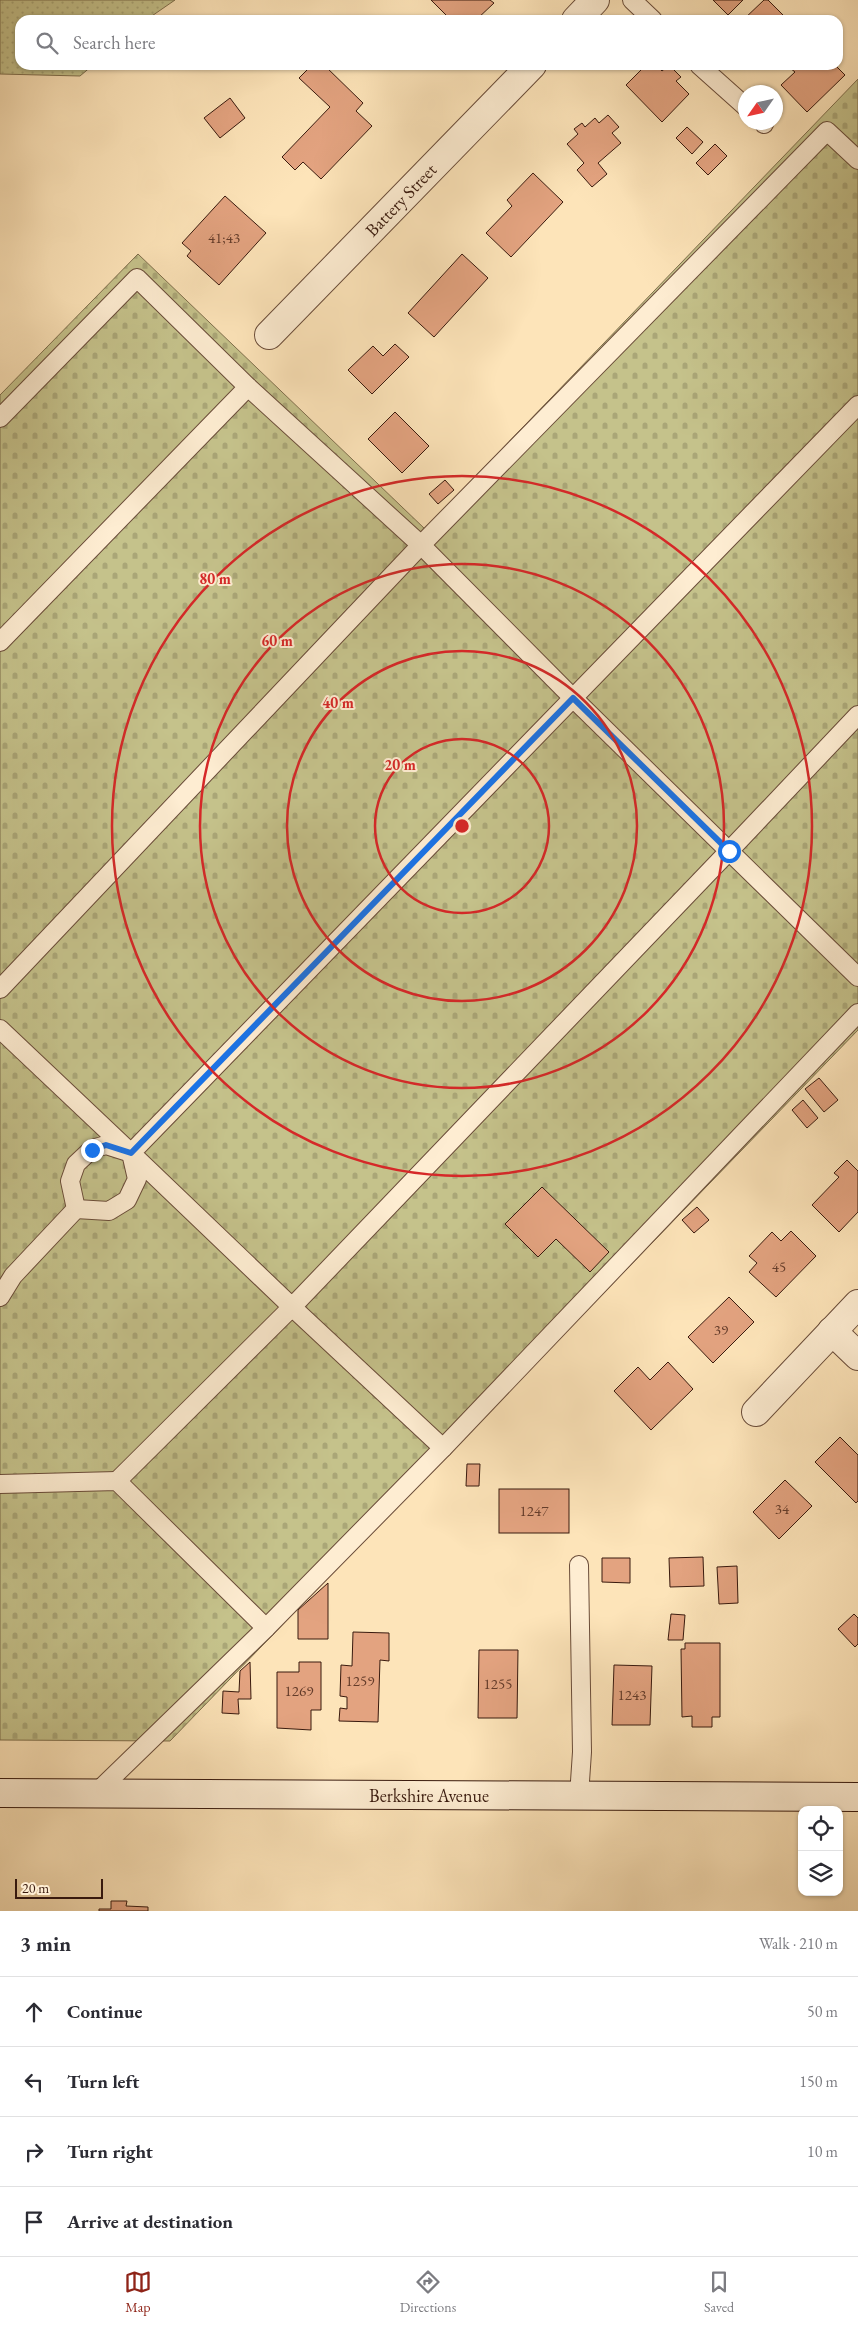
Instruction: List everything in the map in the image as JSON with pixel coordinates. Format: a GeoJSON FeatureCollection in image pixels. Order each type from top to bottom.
{"type":"FeatureCollection","features":[{"type":"Feature","properties":{"kind":"main road"},"geometry":{"type":"LineString","coordinates":[[581,15],[595,0]]}},
{"type":"Feature","properties":{"kind":"main road","name":"Battery Street"},"geometry":{"type":"LineString","coordinates":[[270,336],[527,70]]}},
{"type":"Feature","properties":{"kind":"main road"},"geometry":{"type":"LineString","coordinates":[[756,1412],[858,1304]]}},
{"type":"Feature","properties":{"kind":"main road"},"geometry":{"type":"LineString","coordinates":[[832,1331],[858,1356]]}},
{"type":"Feature","properties":{"kind":"main road","name":"Berkshire Avenue"},"geometry":{"type":"LineString","coordinates":[[0,1793],[858,1797]]}},
{"type":"Feature","properties":{"kind":"lane"},"geometry":{"type":"LineString","coordinates":[[632,0],[648,15]]}},
{"type":"Feature","properties":{"kind":"lane"},"geometry":{"type":"LineString","coordinates":[[705,70],[738,100]]}},
{"type":"Feature","properties":{"kind":"lane"},"geometry":{"type":"LineString","coordinates":[[0,989],[421,545],[827,131],[858,160]]}},
{"type":"Feature","properties":{"kind":"lane"},"geometry":{"type":"LineString","coordinates":[[0,418],[137,278],[248,387],[421,545],[573,698],[858,977]]}},
{"type":"Feature","properties":{"kind":"lane"},"geometry":{"type":"LineString","coordinates":[[0,642],[248,387]]}},
{"type":"Feature","properties":{"kind":"lane"},"geometry":{"type":"LineString","coordinates":[[131,1153],[858,406]]}},
{"type":"Feature","properties":{"kind":"lane"},"geometry":{"type":"LineString","coordinates":[[0,1484],[117,1481],[292,1307],[858,715]]}},
{"type":"Feature","properties":{"kind":"lane"},"geometry":{"type":"LineString","coordinates":[[95,1794],[266,1628],[443,1448],[858,1013]]}},
{"type":"Feature","properties":{"kind":"lane"},"geometry":{"type":"LineString","coordinates":[[0,1029],[443,1448]]}},
{"type":"Feature","properties":{"kind":"lane"},"geometry":{"type":"LineString","coordinates":[[76,1209],[70,1181],[76,1164],[92,1150],[106,1145],[131,1153]]}},
{"type":"Feature","properties":{"kind":"lane"},"geometry":{"type":"LineString","coordinates":[[76,1209],[109,1211],[127,1200],[137,1178],[131,1153]]}},
{"type":"Feature","properties":{"kind":"lane"},"geometry":{"type":"LineString","coordinates":[[0,1297],[13,1276],[76,1209]]}},
{"type":"Feature","properties":{"kind":"lane"},"geometry":{"type":"LineString","coordinates":[[117,1481],[266,1628]]}},
{"type":"Feature","properties":{"kind":"lane"},"geometry":{"type":"LineString","coordinates":[[579,1565],[582,1752],[579,1796]]}},
{"type":"Feature","properties":{"kind":"green space"},"geometry":{"type":"Polygon","coordinates":[[[0,0],[175,0],[153,15],[15,15],[15,70],[87,70],[80,76],[0,74],[0,0]]]}},
{"type":"Feature","properties":{"kind":"green space"},"geometry":{"type":"Polygon","coordinates":[[[858,79],[858,1030],[170,1741],[0,1740],[0,395],[138,254],[425,529],[858,79]]]}},
{"type":"Feature","properties":{"kind":"building"},"geometry":{"type":"Polygon","coordinates":[[[431,0],[490,0],[494,3],[481,15],[446,15],[431,0]]]}},
{"type":"Feature","properties":{"kind":"building"},"geometry":{"type":"Polygon","coordinates":[[[713,0],[743,0],[728,15],[713,0]]]}},
{"type":"Feature","properties":{"kind":"building"},"geometry":{"type":"Polygon","coordinates":[[[764,0],[768,0],[783,15],[748,15],[764,0]]]}},
{"type":"Feature","properties":{"kind":"building"},"geometry":{"type":"Polygon","coordinates":[[[307,70],[329,70],[363,103],[356,111],[372,126],[321,179],[303,162],[295,170],[282,157],[330,107],[299,78],[307,70]]]}},
{"type":"Feature","properties":{"kind":"building"},"geometry":{"type":"Polygon","coordinates":[[[641,70],[674,70],[681,77],[676,81],[689,94],[662,122],[626,85],[641,70]]]}},
{"type":"Feature","properties":{"kind":"building"},"geometry":{"type":"Polygon","coordinates":[[[792,70],[840,70],[845,75],[807,112],[781,85],[795,72],[792,70]]]}},
{"type":"Feature","properties":{"kind":"building"},"geometry":{"type":"Polygon","coordinates":[[[230,98],[245,118],[220,138],[204,118],[230,98]]]}},
{"type":"Feature","properties":{"kind":"building"},"geometry":{"type":"Polygon","coordinates":[[[608,115],[619,127],[612,133],[621,143],[598,163],[607,174],[592,187],[577,170],[584,163],[567,144],[578,134],[574,129],[582,123],[585,127],[595,118],[599,123],[608,115]]]}},
{"type":"Feature","properties":{"kind":"building"},"geometry":{"type":"Polygon","coordinates":[[[687,127],[703,142],[692,154],[676,138],[687,127]]]}},
{"type":"Feature","properties":{"kind":"building"},"geometry":{"type":"Polygon","coordinates":[[[715,144],[727,156],[708,175],[696,163],[715,144]]]}},
{"type":"Feature","properties":{"kind":"building"},"geometry":{"type":"Polygon","coordinates":[[[533,173],[563,202],[511,257],[486,233],[512,206],[507,200],[533,173]]]}},
{"type":"Feature","properties":{"kind":"building"},"geometry":{"type":"Polygon","coordinates":[[[225,196],[266,233],[219,285],[187,256],[191,251],[182,243],[225,196]]]}},
{"type":"Feature","properties":{"kind":"building"},"geometry":{"type":"Polygon","coordinates":[[[462,254],[488,278],[434,337],[408,313],[462,254]]]}},
{"type":"Feature","properties":{"kind":"building"},"geometry":{"type":"Polygon","coordinates":[[[395,344],[409,357],[372,394],[348,370],[373,346],[383,356],[395,344]]]}},
{"type":"Feature","properties":{"kind":"building"},"geometry":{"type":"Polygon","coordinates":[[[395,412],[429,446],[402,473],[368,439],[395,412]]]}},
{"type":"Feature","properties":{"kind":"building"},"geometry":{"type":"Polygon","coordinates":[[[445,480],[454,490],[438,504],[429,494],[445,480]]]}},
{"type":"Feature","properties":{"kind":"building"},"geometry":{"type":"Polygon","coordinates":[[[819,1078],[838,1100],[824,1112],[805,1089],[819,1078]]]}},
{"type":"Feature","properties":{"kind":"building"},"geometry":{"type":"Polygon","coordinates":[[[803,1100],[818,1118],[807,1128],[792,1110],[803,1100]]]}},
{"type":"Feature","properties":{"kind":"building"},"geometry":{"type":"Polygon","coordinates":[[[847,1160],[858,1171],[858,1212],[839,1232],[812,1205],[839,1177],[834,1173],[847,1160]]]}},
{"type":"Feature","properties":{"kind":"building"},"geometry":{"type":"Polygon","coordinates":[[[542,1187],[609,1252],[590,1272],[556,1239],[538,1257],[505,1224],[542,1187]]]}},
{"type":"Feature","properties":{"kind":"building"},"geometry":{"type":"Polygon","coordinates":[[[697,1207],[709,1220],[694,1233],[682,1220],[697,1207]]]}},
{"type":"Feature","properties":{"kind":"building"},"geometry":{"type":"Polygon","coordinates":[[[791,1231],[816,1256],[776,1297],[749,1272],[757,1263],[749,1256],[772,1232],[781,1241],[791,1231]]]}},
{"type":"Feature","properties":{"kind":"building"},"geometry":{"type":"Polygon","coordinates":[[[729,1297],[754,1322],[713,1363],[688,1337],[729,1297]]]}},
{"type":"Feature","properties":{"kind":"building"},"geometry":{"type":"Polygon","coordinates":[[[668,1362],[693,1389],[651,1430],[614,1391],[638,1367],[650,1380],[668,1362]]]}},
{"type":"Feature","properties":{"kind":"building"},"geometry":{"type":"Polygon","coordinates":[[[840,1437],[858,1455],[858,1501],[856,1503],[815,1462],[840,1437]]]}},
{"type":"Feature","properties":{"kind":"building"},"geometry":{"type":"Polygon","coordinates":[[[467,1464],[480,1464],[479,1486],[466,1486],[467,1464]]]}},
{"type":"Feature","properties":{"kind":"building"},"geometry":{"type":"Polygon","coordinates":[[[785,1480],[812,1506],[779,1539],[753,1512],[785,1480]]]}},
{"type":"Feature","properties":{"kind":"building"},"geometry":{"type":"Polygon","coordinates":[[[499,1489],[569,1489],[569,1533],[499,1533],[499,1489]]]}},
{"type":"Feature","properties":{"kind":"building"},"geometry":{"type":"Polygon","coordinates":[[[703,1557],[704,1586],[670,1587],[669,1558],[703,1557]]]}},
{"type":"Feature","properties":{"kind":"building"},"geometry":{"type":"Polygon","coordinates":[[[602,1558],[630,1558],[630,1583],[602,1582],[602,1558]]]}},
{"type":"Feature","properties":{"kind":"building"},"geometry":{"type":"Polygon","coordinates":[[[737,1566],[738,1603],[719,1604],[717,1567],[737,1566]]]}},
{"type":"Feature","properties":{"kind":"building"},"geometry":{"type":"Polygon","coordinates":[[[328,1583],[328,1639],[298,1639],[298,1610],[328,1583]]]}},
{"type":"Feature","properties":{"kind":"building"},"geometry":{"type":"Polygon","coordinates":[[[671,1614],[685,1615],[683,1640],[668,1640],[671,1614]]]}},
{"type":"Feature","properties":{"kind":"building"},"geometry":{"type":"Polygon","coordinates":[[[854,1614],[858,1618],[858,1644],[855,1647],[838,1629],[854,1614]]]}},
{"type":"Feature","properties":{"kind":"building"},"geometry":{"type":"Polygon","coordinates":[[[353,1632],[389,1633],[389,1661],[380,1660],[378,1722],[339,1721],[340,1708],[347,1709],[347,1697],[340,1696],[341,1665],[352,1666],[353,1632]]]}},
{"type":"Feature","properties":{"kind":"building"},"geometry":{"type":"Polygon","coordinates":[[[685,1643],[720,1643],[720,1717],[712,1717],[712,1727],[692,1727],[692,1716],[682,1717],[681,1649],[685,1649],[685,1643]]]}},
{"type":"Feature","properties":{"kind":"building"},"geometry":{"type":"Polygon","coordinates":[[[479,1650],[518,1650],[517,1718],[478,1718],[479,1650]]]}},
{"type":"Feature","properties":{"kind":"building"},"geometry":{"type":"Polygon","coordinates":[[[250,1662],[251,1699],[238,1699],[239,1714],[222,1713],[223,1691],[239,1692],[240,1671],[250,1662]]]}},
{"type":"Feature","properties":{"kind":"building"},"geometry":{"type":"Polygon","coordinates":[[[299,1662],[321,1662],[321,1710],[311,1710],[311,1730],[277,1728],[277,1672],[299,1672],[299,1662]]]}},
{"type":"Feature","properties":{"kind":"building"},"geometry":{"type":"Polygon","coordinates":[[[614,1665],[652,1666],[650,1725],[612,1725],[614,1665]]]}},
{"type":"Feature","properties":{"kind":"building"},"geometry":{"type":"Polygon","coordinates":[[[111,1901],[127,1901],[126,1906],[148,1907],[148,1911],[99,1911],[99,1909],[111,1909],[111,1901]]]}},
{"type":"Feature","properties":{"kind":"route"},"geometry":{"type":"LineString","coordinates":[[92,1150],[106,1145],[131,1153],[573,698],[729,851]]}}]}
